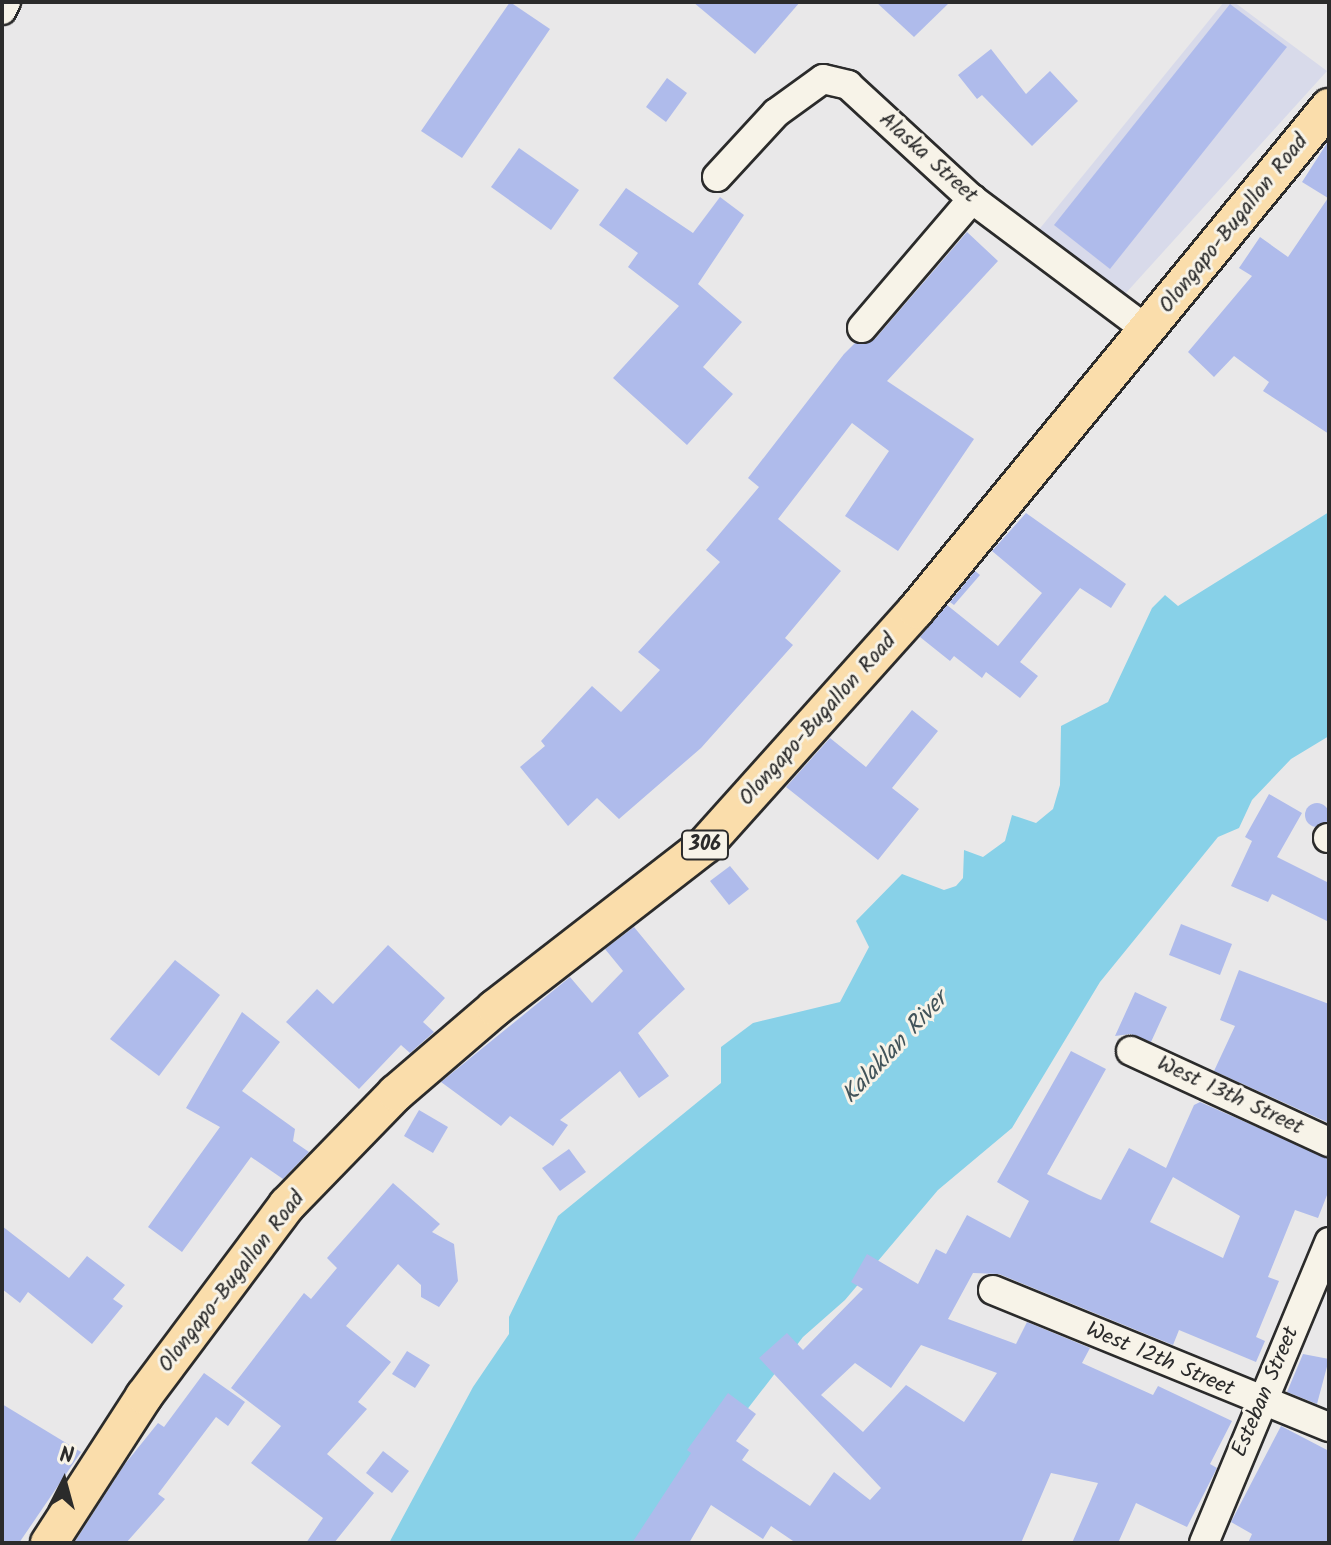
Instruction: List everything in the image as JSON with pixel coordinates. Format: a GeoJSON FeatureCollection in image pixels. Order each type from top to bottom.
{"type":"FeatureCollection","features":[{"type":"Feature","properties":{"kind":"main road","name":"Olongapo-Bugallon Road"},"geometry":{"type":"LineString","coordinates":[[49,1543],[144,1396],[287,1205],[429,1065],[705,845],[916,610],[1329,107]]}},
{"type":"Feature","properties":{"kind":"street"},"geometry":{"type":"LineString","coordinates":[[2,10],[6,2]]}},
{"type":"Feature","properties":{"kind":"street","name":"Alaska Street"},"geometry":{"type":"LineString","coordinates":[[717,177],[776,113],[823,79],[848,85],[972,199],[1147,330]]}},
{"type":"Feature","properties":{"kind":"street"},"geometry":{"type":"LineString","coordinates":[[862,328],[972,199]]}},
{"type":"Feature","properties":{"kind":"street","name":"West 13th Street"},"geometry":{"type":"LineString","coordinates":[[1131,1051],[1329,1142]]}},
{"type":"Feature","properties":{"kind":"street","name":"Esteban Street"},"geometry":{"type":"LineString","coordinates":[[1204,1543],[1329,1242]]}},
{"type":"Feature","properties":{"kind":"street","name":"West 12th Street"},"geometry":{"type":"LineString","coordinates":[[993,1290],[1261,1403],[1329,1427]]}},
{"type":"Feature","properties":{"kind":"shaded area"},"geometry":{"type":"Polygon","coordinates":[[[1224,2],[1234,2],[1327,71],[1125,294],[1037,232],[1224,2]]]}},
{"type":"Feature","properties":{"kind":"water","name":"Kalaklan River"},"geometry":{"type":"Polygon","coordinates":[[[1329,512],[1329,736],[1291,759],[1252,800],[1239,828],[1218,837],[1100,982],[1012,1128],[938,1190],[845,1300],[803,1337],[709,1459],[660,1543],[389,1543],[473,1387],[509,1334],[509,1317],[558,1216],[721,1083],[721,1047],[753,1023],[840,1002],[869,947],[856,921],[902,874],[944,890],[956,886],[963,878],[964,850],[983,857],[1005,841],[1012,815],[1036,823],[1053,809],[1060,785],[1061,726],[1108,702],[1152,608],[1165,595],[1178,606],[1329,512]]]}},
{"type":"Feature","properties":{"kind":"building"},"geometry":{"type":"Polygon","coordinates":[[[510,2],[550,29],[462,158],[421,131],[510,2]]]}},
{"type":"Feature","properties":{"kind":"building"},"geometry":{"type":"Polygon","coordinates":[[[693,2],[800,2],[755,54],[693,2]]]}},
{"type":"Feature","properties":{"kind":"building"},"geometry":{"type":"Polygon","coordinates":[[[876,2],[950,2],[914,37],[876,2]]]}},
{"type":"Feature","properties":{"kind":"building"},"geometry":{"type":"Polygon","coordinates":[[[1230,4],[1287,47],[1110,269],[1054,225],[1230,4]]]}},
{"type":"Feature","properties":{"kind":"building"},"geometry":{"type":"Polygon","coordinates":[[[991,49],[1026,94],[1050,71],[1078,101],[1032,146],[982,95],[977,99],[958,75],[991,49]]]}},
{"type":"Feature","properties":{"kind":"building"},"geometry":{"type":"Polygon","coordinates":[[[667,78],[687,93],[666,122],[646,107],[667,78]]]}},
{"type":"Feature","properties":{"kind":"building"},"geometry":{"type":"Polygon","coordinates":[[[1329,140],[1329,434],[1263,391],[1269,382],[1234,356],[1214,377],[1188,352],[1252,276],[1239,268],[1260,237],[1288,257],[1328,198],[1302,182],[1329,140]]]}},
{"type":"Feature","properties":{"kind":"building"},"geometry":{"type":"Polygon","coordinates":[[[519,148],[579,190],[551,230],[491,187],[519,148]]]}},
{"type":"Feature","properties":{"kind":"building"},"geometry":{"type":"Polygon","coordinates":[[[626,188],[693,233],[720,197],[744,215],[698,284],[742,322],[703,367],[733,394],[687,445],[613,378],[679,306],[628,267],[638,253],[599,225],[626,188]]]}},
{"type":"Feature","properties":{"kind":"building"},"geometry":{"type":"Polygon","coordinates":[[[967,232],[998,261],[887,381],[974,439],[898,551],[845,516],[889,451],[852,423],[778,519],[841,571],[785,638],[793,645],[701,748],[619,819],[597,798],[568,826],[520,767],[545,746],[541,741],[592,686],[621,712],[660,670],[638,652],[720,562],[706,550],[759,487],[748,478],[844,354],[855,343],[875,339],[967,232]]]}},
{"type":"Feature","properties":{"kind":"building"},"geometry":{"type":"Polygon","coordinates":[[[1026,513],[1126,584],[1111,608],[1080,588],[1020,662],[1038,676],[1020,698],[986,672],[982,678],[954,656],[950,661],[920,637],[947,605],[998,646],[1042,593],[992,551],[1026,513]]]}},
{"type":"Feature","properties":{"kind":"building"},"geometry":{"type":"Polygon","coordinates":[[[975,571],[980,575],[954,605],[950,602],[975,571]]]}},
{"type":"Feature","properties":{"kind":"building"},"geometry":{"type":"Polygon","coordinates":[[[912,710],[938,731],[892,788],[919,809],[878,860],[786,787],[830,738],[866,767],[912,710]]]}},
{"type":"Feature","properties":{"kind":"building"},"geometry":{"type":"Polygon","coordinates":[[[1269,794],[1302,813],[1277,857],[1329,883],[1329,922],[1272,894],[1268,902],[1231,886],[1252,841],[1245,837],[1269,794]]]}},
{"type":"Feature","properties":{"kind":"building"},"geometry":{"type":"Polygon","coordinates":[[[1317,803],[1325,807],[1329,815],[1325,823],[1317,827],[1309,823],[1305,815],[1309,807],[1317,803]]]}},
{"type":"Feature","properties":{"kind":"building"},"geometry":{"type":"Polygon","coordinates":[[[730,866],[749,889],[729,905],[710,881],[730,866]]]}},
{"type":"Feature","properties":{"kind":"building"},"geometry":{"type":"Polygon","coordinates":[[[1181,924],[1232,944],[1220,975],[1169,955],[1181,924]]]}},
{"type":"Feature","properties":{"kind":"building"},"geometry":{"type":"Polygon","coordinates":[[[634,927],[685,989],[638,1033],[669,1076],[639,1098],[620,1071],[560,1120],[568,1125],[553,1146],[510,1116],[501,1126],[441,1082],[570,977],[592,1003],[623,971],[605,949],[634,927]]]}},
{"type":"Feature","properties":{"kind":"building"},"geometry":{"type":"Polygon","coordinates":[[[388,945],[445,998],[423,1022],[434,1032],[410,1053],[401,1045],[359,1089],[286,1022],[317,989],[333,1004],[388,945]]]}},
{"type":"Feature","properties":{"kind":"building"},"geometry":{"type":"Polygon","coordinates":[[[175,960],[220,995],[159,1076],[110,1039],[175,960]]]}},
{"type":"Feature","properties":{"kind":"building"},"geometry":{"type":"Polygon","coordinates":[[[1239,970],[1329,1004],[1329,1123],[1214,1071],[1235,1026],[1220,1020],[1239,970]]]}},
{"type":"Feature","properties":{"kind":"building"},"geometry":{"type":"Polygon","coordinates":[[[1135,992],[1167,1007],[1151,1042],[1130,1034],[1115,1036],[1135,992]]]}},
{"type":"Feature","properties":{"kind":"building"},"geometry":{"type":"Polygon","coordinates":[[[242,1012],[280,1042],[242,1091],[295,1129],[293,1141],[309,1152],[283,1179],[251,1157],[182,1252],[148,1227],[220,1127],[186,1108],[242,1012]]]}},
{"type":"Feature","properties":{"kind":"building"},"geometry":{"type":"Polygon","coordinates":[[[1071,1051],[1106,1069],[1047,1174],[1089,1195],[1101,1200],[1129,1148],[1166,1168],[1194,1105],[1200,1102],[1329,1159],[1329,1190],[1318,1218],[1295,1210],[1268,1277],[1279,1281],[1256,1337],[1265,1341],[1256,1362],[1179,1330],[1173,1345],[999,1274],[973,1273],[948,1319],[1016,1344],[1027,1322],[1090,1348],[1082,1363],[1153,1395],[1158,1386],[1232,1421],[1210,1464],[1217,1468],[1187,1527],[1136,1503],[1118,1543],[1072,1543],[1098,1483],[1051,1473],[1021,1543],[796,1543],[771,1526],[763,1539],[711,1505],[689,1543],[632,1543],[691,1453],[687,1450],[728,1393],[756,1414],[736,1441],[749,1450],[742,1460],[810,1506],[834,1472],[870,1500],[881,1488],[759,1358],[787,1333],[803,1350],[863,1289],[851,1282],[867,1254],[918,1284],[936,1249],[946,1254],[967,1215],[1010,1238],[1029,1201],[997,1182],[1071,1051]],[[1173,1177],[1150,1222],[1223,1258],[1240,1216],[1173,1177]],[[921,1345],[891,1388],[855,1363],[821,1395],[863,1432],[906,1385],[964,1422],[997,1373],[921,1345]]]}},
{"type":"Feature","properties":{"kind":"building"},"geometry":{"type":"Polygon","coordinates":[[[419,1110],[448,1127],[433,1153],[404,1136],[419,1110]]]}},
{"type":"Feature","properties":{"kind":"building"},"geometry":{"type":"Polygon","coordinates":[[[569,1149],[586,1172],[560,1191],[542,1168],[569,1149]]]}},
{"type":"Feature","properties":{"kind":"building"},"geometry":{"type":"Polygon","coordinates":[[[393,1183],[440,1224],[432,1232],[454,1244],[458,1281],[439,1307],[421,1297],[421,1285],[398,1264],[346,1326],[391,1362],[358,1402],[367,1409],[327,1454],[374,1493],[334,1543],[306,1543],[323,1518],[251,1463],[281,1426],[231,1388],[304,1293],[311,1299],[337,1268],[327,1258],[393,1183]]]}},
{"type":"Feature","properties":{"kind":"building"},"geometry":{"type":"Polygon","coordinates":[[[2,1226],[69,1278],[87,1256],[125,1285],[113,1299],[123,1306],[92,1344],[28,1292],[20,1303],[2,1289],[2,1226]]]}},
{"type":"Feature","properties":{"kind":"building"},"geometry":{"type":"Polygon","coordinates":[[[407,1351],[430,1365],[415,1388],[392,1374],[407,1351]]]}},
{"type":"Feature","properties":{"kind":"building"},"geometry":{"type":"Polygon","coordinates":[[[1303,1354],[1329,1359],[1317,1404],[1287,1392],[1303,1354]]]}},
{"type":"Feature","properties":{"kind":"building"},"geometry":{"type":"Polygon","coordinates":[[[204,1373],[245,1402],[228,1426],[216,1417],[158,1494],[165,1499],[126,1543],[74,1543],[125,1464],[158,1423],[164,1427],[204,1373]]]}},
{"type":"Feature","properties":{"kind":"building"},"geometry":{"type":"Polygon","coordinates":[[[2,1404],[81,1452],[19,1543],[2,1543],[2,1404]]]}},
{"type":"Feature","properties":{"kind":"building"},"geometry":{"type":"Polygon","coordinates":[[[1281,1426],[1329,1451],[1329,1543],[1248,1543],[1252,1534],[1231,1522],[1281,1426]]]}},
{"type":"Feature","properties":{"kind":"building"},"geometry":{"type":"Polygon","coordinates":[[[383,1451],[409,1471],[392,1493],[366,1473],[383,1451]]]}}]}
